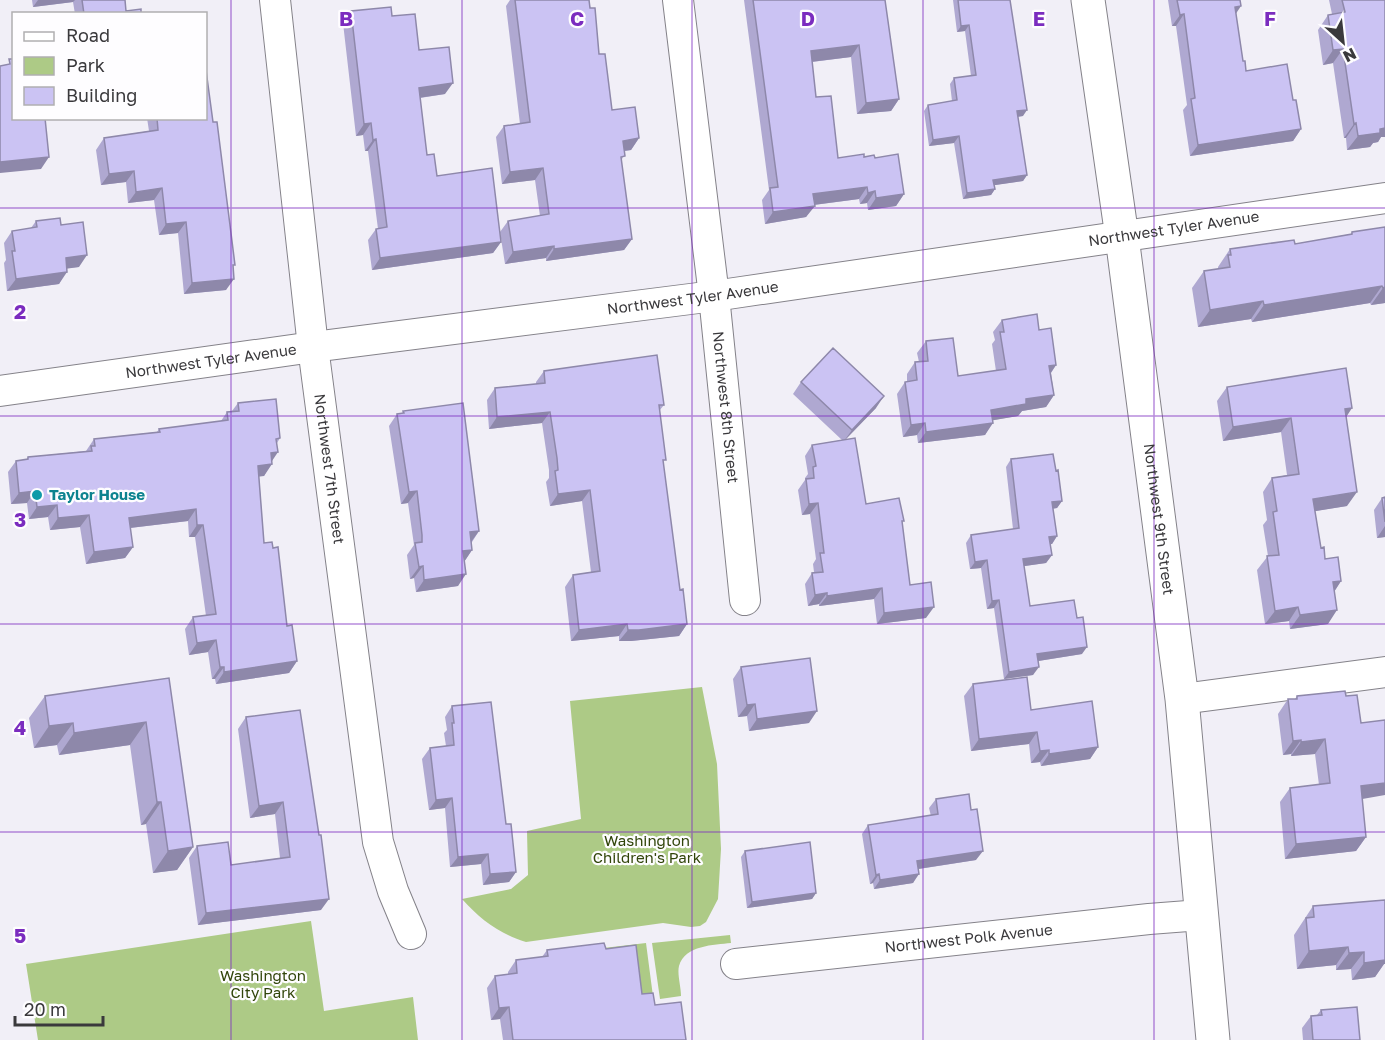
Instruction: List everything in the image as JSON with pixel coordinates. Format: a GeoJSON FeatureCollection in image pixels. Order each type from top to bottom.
{"type":"FeatureCollection","features":[{"type":"Feature","properties":{"kind":"main road","name":"Northwest 9th Street"},"geometry":{"type":"LineString","coordinates":[[1088,0],[1122,237],[1182,699],[1213,1040]]}},
{"type":"Feature","properties":{"kind":"street","name":"Northwest 7th Street"},"geometry":{"type":"LineString","coordinates":[[275,0],[313,347],[378,842],[393,891],[411,934]]}},
{"type":"Feature","properties":{"kind":"street","name":"Northwest 8th Street"},"geometry":{"type":"LineString","coordinates":[[678,0],[714,296],[745,600]]}},
{"type":"Feature","properties":{"kind":"street","name":"Northwest Tyler Avenue"},"geometry":{"type":"LineString","coordinates":[[0,391],[313,347],[714,296],[1385,198]]}},
{"type":"Feature","properties":{"kind":"street"},"geometry":{"type":"LineString","coordinates":[[1182,699],[1385,672]]}},
{"type":"Feature","properties":{"kind":"street","name":"Northwest Polk Avenue"},"geometry":{"type":"LineString","coordinates":[[736,964],[1202,915]]}},
{"type":"Feature","properties":{"kind":"green space","name":"Washington Children's Park"},"geometry":{"type":"Polygon","coordinates":[[[702,687],[717,764],[721,849],[718,899],[706,922],[700,926],[691,927],[663,923],[526,942],[491,925],[462,899],[511,889],[528,875],[527,831],[581,819],[570,701],[702,687]]]}},
{"type":"Feature","properties":{"kind":"green space","name":"Washington City Park"},"geometry":{"type":"Polygon","coordinates":[[[311,921],[324,1011],[413,997],[418,1040],[38,1040],[26,964],[311,921]]]}},
{"type":"Feature","properties":{"kind":"green space"},"geometry":{"type":"Polygon","coordinates":[[[730,935],[731,943],[701,947],[687,954],[679,966],[681,996],[660,999],[652,943],[730,935]]]}},
{"type":"Feature","properties":{"kind":"green space"},"geometry":{"type":"Polygon","coordinates":[[[646,943],[654,1004],[634,1006],[595,949],[646,943]]]}},
{"type":"Feature","properties":{"kind":"building"},"geometry":{"type":"Polygon","coordinates":[[[82,0],[125,0],[126,11],[141,9],[141,12],[84,12],[82,0]]]}},
{"type":"Feature","properties":{"kind":"building"},"geometry":{"type":"Polygon","coordinates":[[[515,0],[589,0],[590,8],[595,8],[599,54],[605,54],[612,110],[635,107],[639,138],[623,141],[625,156],[621,157],[632,239],[513,252],[508,221],[549,214],[543,168],[510,172],[504,126],[530,122],[515,0]]]}},
{"type":"Feature","properties":{"kind":"building"},"geometry":{"type":"Polygon","coordinates":[[[753,0],[885,0],[899,99],[866,103],[859,45],[811,51],[816,97],[831,96],[838,158],[864,154],[864,157],[874,155],[875,158],[898,154],[904,194],[876,198],[875,191],[868,193],[867,187],[813,194],[815,206],[773,212],[770,188],[778,187],[753,0]]]}},
{"type":"Feature","properties":{"kind":"building"},"geometry":{"type":"Polygon","coordinates":[[[958,0],[1010,0],[1027,110],[1017,111],[1027,175],[993,180],[995,189],[967,193],[959,136],[933,140],[928,105],[957,100],[954,78],[976,75],[969,25],[961,26],[958,0]]]}},
{"type":"Feature","properties":{"kind":"building"},"geometry":{"type":"Polygon","coordinates":[[[1177,0],[1240,0],[1241,6],[1235,7],[1246,71],[1287,64],[1301,129],[1198,145],[1191,99],[1195,98],[1184,14],[1180,15],[1177,0]]]}},
{"type":"Feature","properties":{"kind":"building"},"geometry":{"type":"Polygon","coordinates":[[[1342,0],[1385,0],[1385,128],[1380,129],[1380,133],[1358,136],[1356,123],[1354,124],[1343,49],[1333,50],[1328,15],[1345,12],[1342,0]]]}},
{"type":"Feature","properties":{"kind":"building"},"geometry":{"type":"Polygon","coordinates":[[[391,7],[392,16],[415,14],[419,50],[449,47],[453,83],[419,88],[427,155],[434,154],[437,176],[492,168],[501,242],[380,258],[376,229],[387,227],[376,139],[373,140],[371,123],[364,124],[351,11],[391,7]]]}},
{"type":"Feature","properties":{"kind":"building"},"geometry":{"type":"Polygon","coordinates":[[[9,59],[12,59],[12,120],[45,120],[49,157],[0,162],[0,66],[10,64],[9,59]]]}},
{"type":"Feature","properties":{"kind":"building"},"geometry":{"type":"Polygon","coordinates":[[[207,77],[213,122],[217,122],[235,265],[233,265],[234,279],[192,283],[186,222],[166,224],[162,188],[136,192],[134,171],[109,174],[104,138],[158,130],[157,120],[207,120],[207,77]]]}},
{"type":"Feature","properties":{"kind":"building"},"geometry":{"type":"Polygon","coordinates":[[[60,218],[61,225],[83,222],[87,255],[66,258],[67,272],[16,279],[12,231],[37,227],[36,221],[60,218]]]}},
{"type":"Feature","properties":{"kind":"building"},"geometry":{"type":"Polygon","coordinates":[[[1385,227],[1385,287],[1383,288],[1382,286],[1264,305],[1263,301],[1210,310],[1204,271],[1230,267],[1228,255],[1231,255],[1230,249],[1294,240],[1295,244],[1385,227]]]}},
{"type":"Feature","properties":{"kind":"building"},"geometry":{"type":"Polygon","coordinates":[[[1037,314],[1039,330],[1051,328],[1056,365],[1049,366],[1054,395],[1026,399],[1026,404],[991,410],[993,423],[926,432],[925,423],[911,425],[905,382],[917,380],[915,362],[928,361],[926,341],[953,338],[958,376],[1006,369],[1000,332],[1004,332],[1002,320],[1037,314]]]}},
{"type":"Feature","properties":{"kind":"building"},"geometry":{"type":"Polygon","coordinates":[[[833,348],[884,396],[852,430],[801,382],[833,348]]]}},
{"type":"Feature","properties":{"kind":"building"},"geometry":{"type":"Polygon","coordinates":[[[657,355],[664,405],[659,405],[666,460],[663,460],[680,590],[683,589],[687,624],[628,630],[627,624],[579,630],[573,575],[600,571],[590,490],[558,494],[555,471],[558,470],[557,458],[550,412],[497,417],[495,388],[545,383],[544,371],[657,355]]]}},
{"type":"Feature","properties":{"kind":"building"},"geometry":{"type":"Polygon","coordinates":[[[1346,368],[1352,408],[1345,409],[1357,492],[1313,499],[1325,559],[1338,557],[1341,581],[1333,582],[1337,610],[1300,615],[1298,607],[1275,611],[1267,556],[1279,555],[1273,512],[1277,511],[1272,478],[1299,474],[1291,418],[1233,427],[1227,387],[1346,368]]]}},
{"type":"Feature","properties":{"kind":"building"},"geometry":{"type":"Polygon","coordinates":[[[276,399],[280,438],[276,439],[278,452],[271,453],[272,464],[258,466],[264,543],[272,542],[273,548],[278,547],[287,626],[292,625],[297,661],[224,672],[224,667],[220,667],[216,640],[197,643],[193,617],[216,614],[203,525],[197,525],[196,509],[129,518],[133,547],[94,552],[89,515],[58,518],[57,505],[37,507],[35,491],[19,493],[16,461],[28,459],[28,457],[92,451],[91,446],[95,446],[94,439],[160,432],[159,429],[228,420],[227,412],[239,411],[238,403],[276,399]]]}},
{"type":"Feature","properties":{"kind":"building"},"geometry":{"type":"Polygon","coordinates":[[[463,403],[479,531],[470,532],[472,550],[463,551],[466,574],[424,580],[423,566],[419,567],[415,543],[422,542],[417,491],[409,492],[397,414],[404,413],[403,411],[463,403]]]}},
{"type":"Feature","properties":{"kind":"building"},"geometry":{"type":"Polygon","coordinates":[[[855,438],[866,504],[899,498],[904,521],[902,521],[910,585],[931,582],[934,607],[884,613],[882,588],[827,596],[827,593],[815,595],[812,573],[823,572],[820,553],[824,553],[818,503],[809,504],[806,479],[814,478],[813,467],[816,466],[812,445],[855,438]]]}},
{"type":"Feature","properties":{"kind":"building"},"geometry":{"type":"Polygon","coordinates":[[[1053,454],[1056,471],[1058,470],[1062,501],[1052,502],[1057,536],[1049,537],[1052,555],[1023,559],[1030,606],[1074,600],[1077,618],[1083,617],[1087,647],[1037,654],[1039,667],[1009,672],[999,600],[992,601],[987,560],[975,562],[971,535],[1019,528],[1011,459],[1053,454]]]}},
{"type":"Feature","properties":{"kind":"building"},"geometry":{"type":"Polygon","coordinates":[[[1385,497],[1385,522],[1382,498],[1385,497]]]}},
{"type":"Feature","properties":{"kind":"building"},"geometry":{"type":"Polygon","coordinates":[[[810,658],[817,711],[757,719],[755,704],[747,705],[741,667],[810,658]]]}},
{"type":"Feature","properties":{"kind":"building"},"geometry":{"type":"Polygon","coordinates":[[[1027,677],[1031,710],[1092,701],[1098,747],[1049,754],[1049,750],[1040,751],[1037,732],[979,739],[973,684],[1027,677]]]}},
{"type":"Feature","properties":{"kind":"building"},"geometry":{"type":"Polygon","coordinates":[[[169,678],[193,847],[168,851],[161,802],[157,802],[146,722],[74,733],[73,723],[49,726],[45,696],[169,678]]]}},
{"type":"Feature","properties":{"kind":"building"},"geometry":{"type":"Polygon","coordinates":[[[1345,691],[1346,696],[1357,695],[1361,723],[1385,720],[1385,783],[1361,786],[1366,837],[1296,844],[1290,788],[1330,783],[1325,739],[1293,741],[1288,699],[1345,691]]]}},
{"type":"Feature","properties":{"kind":"building"},"geometry":{"type":"Polygon","coordinates":[[[491,702],[506,824],[511,824],[516,872],[490,874],[488,854],[458,857],[452,798],[436,800],[430,748],[454,745],[452,706],[491,702]]]}},
{"type":"Feature","properties":{"kind":"building"},"geometry":{"type":"Polygon","coordinates":[[[300,710],[329,899],[206,913],[197,846],[228,842],[231,865],[290,857],[283,802],[259,806],[246,717],[300,710]]]}},
{"type":"Feature","properties":{"kind":"building"},"geometry":{"type":"Polygon","coordinates":[[[969,794],[971,810],[977,809],[983,851],[917,861],[919,874],[880,880],[879,874],[876,875],[868,825],[938,814],[936,799],[969,794]]]}},
{"type":"Feature","properties":{"kind":"building"},"geometry":{"type":"Polygon","coordinates":[[[810,842],[816,893],[752,902],[745,851],[810,842]]]}},
{"type":"Feature","properties":{"kind":"building"},"geometry":{"type":"Polygon","coordinates":[[[1385,900],[1385,960],[1364,963],[1364,952],[1349,953],[1348,947],[1309,951],[1306,918],[1314,917],[1313,906],[1385,900]]]}},
{"type":"Feature","properties":{"kind":"building"},"geometry":{"type":"Polygon","coordinates":[[[604,943],[606,949],[636,945],[642,994],[653,993],[655,1005],[681,1002],[686,1040],[513,1040],[509,1007],[499,1008],[495,976],[517,973],[516,960],[548,956],[547,950],[604,943]]]}},
{"type":"Feature","properties":{"kind":"building"},"geometry":{"type":"Polygon","coordinates":[[[1357,1007],[1360,1040],[1313,1040],[1311,1016],[1322,1015],[1321,1010],[1357,1007]]]}},
{"type":"Feature","properties":{"kind":"place","name":"Taylor House"},"geometry":{"type":"Point","coordinates":[37,495]}}]}
